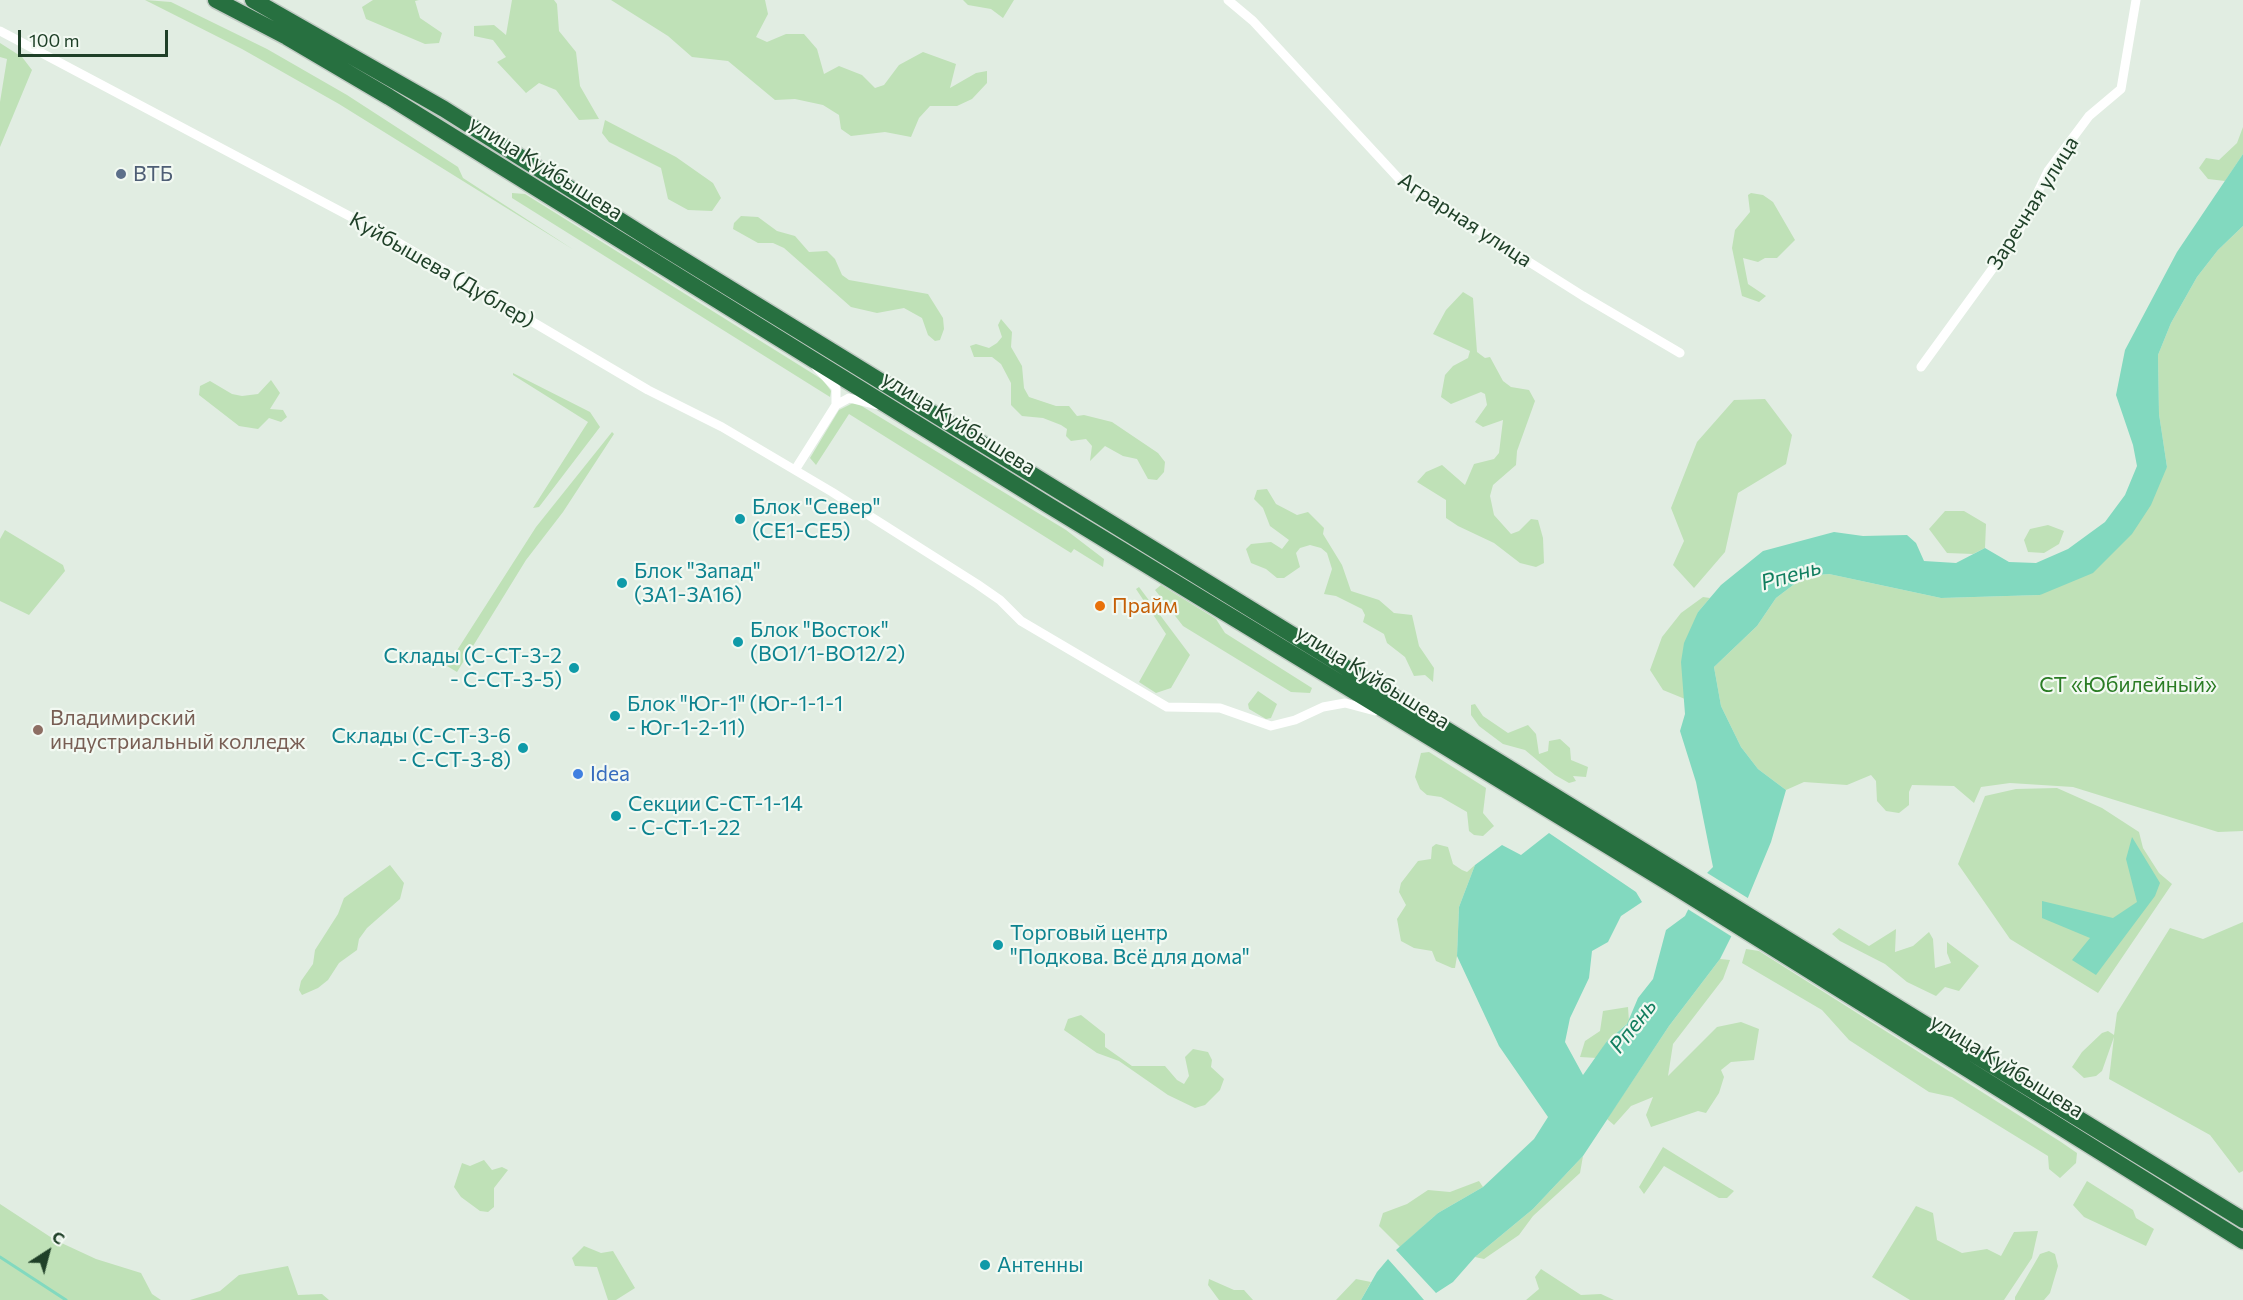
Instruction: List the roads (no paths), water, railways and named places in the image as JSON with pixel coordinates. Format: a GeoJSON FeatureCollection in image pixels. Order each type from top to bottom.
{"type":"FeatureCollection","features":[{"type":"Feature","properties":{"kind":"highway","name":"улица Куйбышева"},"geometry":{"type":"LineString","coordinates":[[216,0],[287,37],[379,91],[1415,729],[1681,881]]}},
{"type":"Feature","properties":{"kind":"highway","name":"улица Куйбышева"},"geometry":{"type":"LineString","coordinates":[[253,0],[444,109],[676,256],[1681,881]]}},
{"type":"Feature","properties":{"kind":"highway"},"geometry":{"type":"LineString","coordinates":[[1681,881],[1751,925]]}},
{"type":"Feature","properties":{"kind":"highway","name":"улица Куйбышева"},"geometry":{"type":"LineString","coordinates":[[1751,925],[2243,1220]]}},
{"type":"Feature","properties":{"kind":"highway","name":"улица Куйбышева"},"geometry":{"type":"LineString","coordinates":[[1751,925],[2243,1241]]}},
{"type":"Feature","properties":{"kind":"street","name":"Аграрная улица"},"geometry":{"type":"LineString","coordinates":[[1228,0],[1252,21],[1401,181],[1583,296],[1680,353]]}},
{"type":"Feature","properties":{"kind":"street","name":"Заречная улица"},"geometry":{"type":"LineString","coordinates":[[1921,367],[2017,234],[2048,171],[2089,116],[2121,89],[2136,0]]}},
{"type":"Feature","properties":{"kind":"street","name":"Куйбышева (Дублер)"},"geometry":{"type":"LineString","coordinates":[[0,31],[387,236],[648,390],[722,427],[877,520],[1000,600],[1022,621],[1167,707],[1220,708],[1271,726],[1295,720],[1316,709],[1345,703],[1369,708],[1415,729]]}},
{"type":"Feature","properties":{"kind":"street"},"geometry":{"type":"LineString","coordinates":[[792,347],[810,361],[836,388],[836,405]]}},
{"type":"Feature","properties":{"kind":"street"},"geometry":{"type":"LineString","coordinates":[[795,470],[836,405],[849,398],[879,406],[915,422]]}},
{"type":"Feature","properties":{"kind":"water","name":"Рпень"},"geometry":{"type":"Polygon","coordinates":[[[2243,154],[2243,226],[2218,250],[2197,277],[2171,323],[2158,355],[2159,414],[2167,467],[2151,505],[2132,534],[2093,573],[2040,595],[1941,598],[1829,574],[1805,576],[1776,598],[1757,626],[1714,667],[1721,706],[1741,747],[1758,769],[1786,790],[1771,842],[1735,929],[1720,959],[1669,1026],[1583,1156],[1533,1209],[1475,1257],[1453,1282],[1436,1293],[1396,1250],[1438,1213],[1483,1187],[1534,1139],[1548,1117],[1499,1046],[1457,956],[1459,907],[1475,865],[1502,845],[1521,855],[1549,833],[1636,892],[1642,902],[1621,916],[1608,942],[1592,951],[1589,978],[1570,1018],[1565,1042],[1583,1075],[1607,1041],[1627,1024],[1638,998],[1653,979],[1666,930],[1685,916],[1705,875],[1713,867],[1696,782],[1680,731],[1685,714],[1681,662],[1684,643],[1698,612],[1721,585],[1763,551],[1834,532],[1863,536],[1907,535],[1916,543],[1924,561],[1956,563],[1985,548],[2009,562],[2036,563],[2068,549],[2105,522],[2125,495],[2137,466],[2133,445],[2116,395],[2125,350],[2177,252],[2243,154]]]}},
{"type":"Feature","properties":{"kind":"water"},"geometry":{"type":"Polygon","coordinates":[[[2132,837],[2160,883],[2155,896],[2096,975],[2072,960],[2090,938],[2042,918],[2042,901],[2113,918],[2137,902],[2126,859],[2132,837]]]}},
{"type":"Feature","properties":{"kind":"water"},"geometry":{"type":"Polygon","coordinates":[[[1388,1259],[1424,1300],[1361,1300],[1377,1272],[1388,1259]]]}},
{"type":"Feature","properties":{"kind":"waterway"},"geometry":{"type":"LineString","coordinates":[[0,1257],[66,1300]]}},
{"type":"Feature","properties":{"kind":"place","name":"ВТБ"},"geometry":{"type":"Point","coordinates":[121,174]}},
{"type":"Feature","properties":{"kind":"place","name":"Блок \"Север\" (СЕ1-СЕ5)"},"geometry":{"type":"Point","coordinates":[740,519]}},
{"type":"Feature","properties":{"kind":"place","name":"Блок \"Запад\" (ЗА1-ЗА16)"},"geometry":{"type":"Point","coordinates":[622,583]}},
{"type":"Feature","properties":{"kind":"place","name":"Прайм"},"geometry":{"type":"Point","coordinates":[1100,606]}},
{"type":"Feature","properties":{"kind":"place","name":"Блок \"Восток\" (ВО1/1-ВО12/2)"},"geometry":{"type":"Point","coordinates":[738,642]}},
{"type":"Feature","properties":{"kind":"place","name":"Склады (С-СТ-3-2 - С-СТ-3-5)"},"geometry":{"type":"Point","coordinates":[574,668]}},
{"type":"Feature","properties":{"kind":"place","name":"Блок \"Юг-1\" (Юг-1-1-1 - Юг-1-2-11)"},"geometry":{"type":"Point","coordinates":[615,716]}},
{"type":"Feature","properties":{"kind":"place","name":"Владимирский индустриальный колледж"},"geometry":{"type":"Point","coordinates":[38,730]}},
{"type":"Feature","properties":{"kind":"place","name":"Склады (С-СТ-3-6 - С-СТ-3-8)"},"geometry":{"type":"Point","coordinates":[523,748]}},
{"type":"Feature","properties":{"kind":"place","name":"Idea"},"geometry":{"type":"Point","coordinates":[578,774]}},
{"type":"Feature","properties":{"kind":"place","name":"Секции С-СТ-1-14 - С-СТ-1-22"},"geometry":{"type":"Point","coordinates":[616,816]}},
{"type":"Feature","properties":{"kind":"place","name":"Торговый центр \"Подкова. Всё для дома\""},"geometry":{"type":"Point","coordinates":[998,945]}},
{"type":"Feature","properties":{"kind":"place","name":"Антенны"},"geometry":{"type":"Point","coordinates":[985,1265]}},
{"type":"Feature","properties":{"kind":"park label","name":"СТ «Юбилейный»"},"geometry":{"type":"Point","coordinates":[2128,685]}}]}
